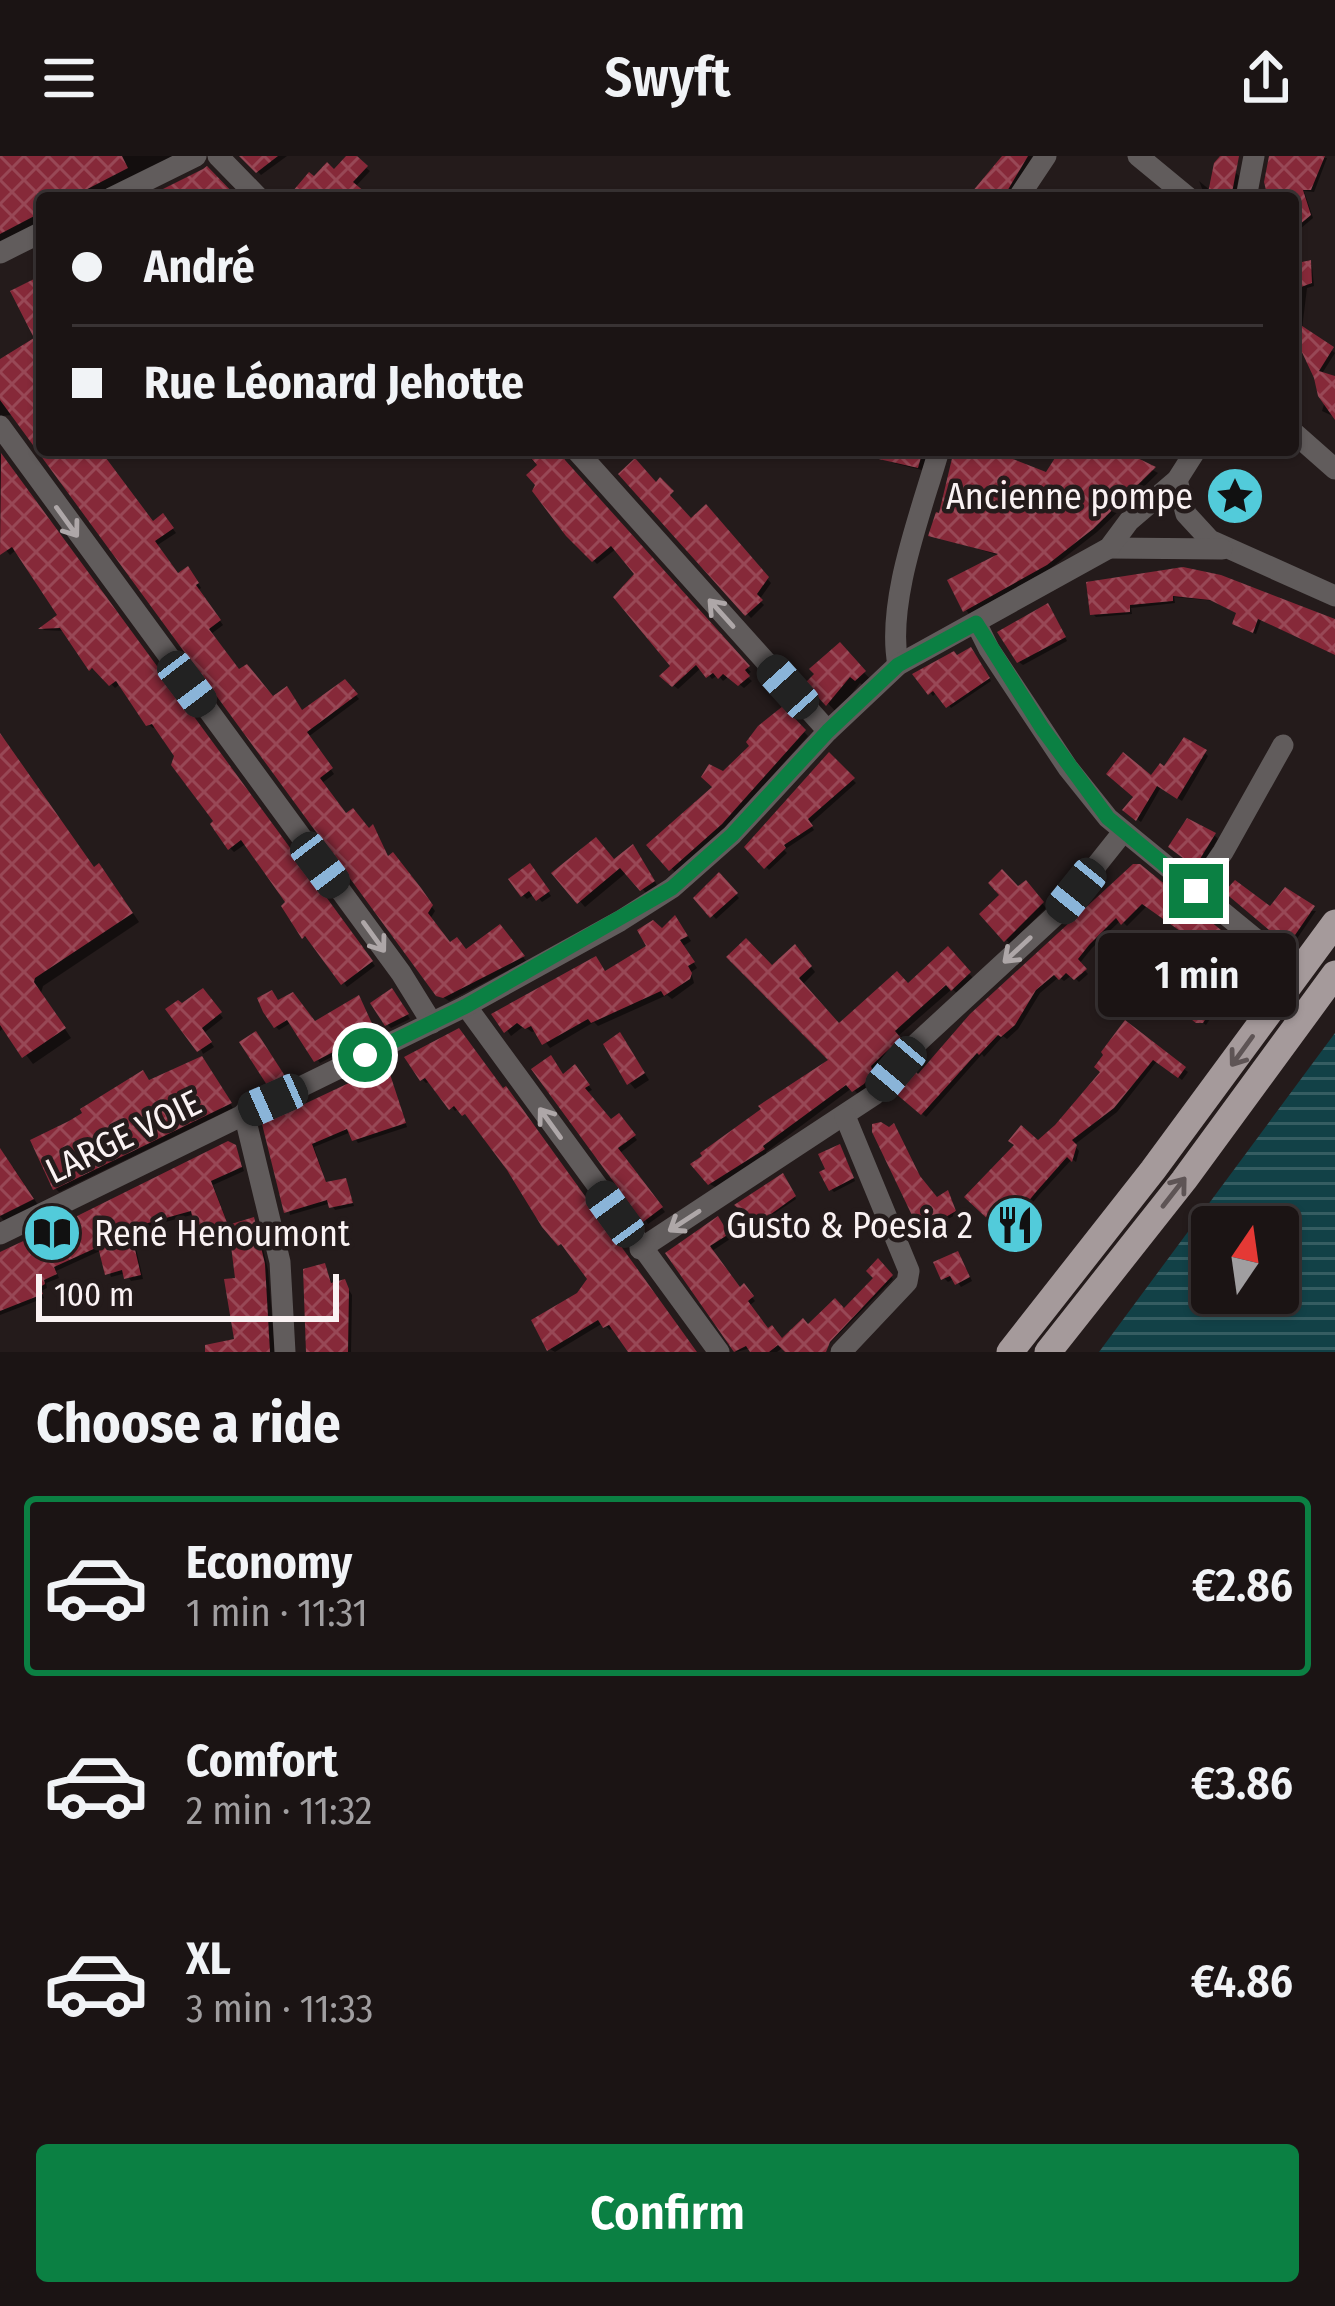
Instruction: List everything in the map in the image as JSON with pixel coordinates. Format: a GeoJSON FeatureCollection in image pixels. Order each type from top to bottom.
{"type":"FeatureCollection","features":[{"type":"Feature","properties":{"kind":"main road"},"geometry":{"type":"LineString","coordinates":[[1010,1352],[1153,1170],[1335,922]]}},
{"type":"Feature","properties":{"kind":"main road"},"geometry":{"type":"LineString","coordinates":[[1298,974],[1335,971]]}},
{"type":"Feature","properties":{"kind":"main road"},"geometry":{"type":"LineString","coordinates":[[1048,1352],[1184,1180],[1335,971]]}},
{"type":"Feature","properties":{"kind":"street"},"geometry":{"type":"LineString","coordinates":[[123,192],[196,156]]}},
{"type":"Feature","properties":{"kind":"street"},"geometry":{"type":"LineString","coordinates":[[218,156],[253,192]]}},
{"type":"Feature","properties":{"kind":"street"},"geometry":{"type":"LineString","coordinates":[[1022,192],[1046,156]]}},
{"type":"Feature","properties":{"kind":"street"},"geometry":{"type":"LineString","coordinates":[[1138,156],[1182,192]]}},
{"type":"Feature","properties":{"kind":"street"},"geometry":{"type":"LineString","coordinates":[[1247,192],[1255,156]]}},
{"type":"Feature","properties":{"kind":"street"},"geometry":{"type":"LineString","coordinates":[[0,253],[36,235]]}},
{"type":"Feature","properties":{"kind":"street"},"geometry":{"type":"LineString","coordinates":[[0,426],[432,1022]]}},
{"type":"Feature","properties":{"kind":"street"},"geometry":{"type":"LineString","coordinates":[[1299,437],[1335,469]]}},
{"type":"Feature","properties":{"kind":"street"},"geometry":{"type":"LineString","coordinates":[[581,456],[828,731]]}},
{"type":"Feature","properties":{"kind":"street"},"geometry":{"type":"LineString","coordinates":[[898,665],[895,625],[900,596],[937,456]]}},
{"type":"Feature","properties":{"kind":"street"},"geometry":{"type":"LineString","coordinates":[[1109,548],[1129,520],[1178,480],[1192,456]]}},
{"type":"Feature","properties":{"kind":"street"},"geometry":{"type":"LineString","coordinates":[[1178,480],[1186,514],[1195,527],[1228,549],[1335,596]]}},
{"type":"Feature","properties":{"kind":"street"},"geometry":{"type":"LineString","coordinates":[[1109,548],[1228,549]]}},
{"type":"Feature","properties":{"kind":"street","name":"LARGE VOIE"},"geometry":{"type":"LineString","coordinates":[[0,1234],[466,1006],[672,888],[744,824],[828,731],[898,665],[1109,548]]}},
{"type":"Feature","properties":{"kind":"street"},"geometry":{"type":"LineString","coordinates":[[976,623],[988,649],[1068,768],[1123,832],[1298,974]]}},
{"type":"Feature","properties":{"kind":"street"},"geometry":{"type":"LineString","coordinates":[[1196,891],[1283,745]]}},
{"type":"Feature","properties":{"kind":"street"},"geometry":{"type":"LineString","coordinates":[[640,1249],[874,1095],[917,1043],[1060,910],[1123,832]]}},
{"type":"Feature","properties":{"kind":"street"},"geometry":{"type":"LineString","coordinates":[[466,1006],[719,1352]]}},
{"type":"Feature","properties":{"kind":"street"},"geometry":{"type":"LineString","coordinates":[[244,1113],[280,1262],[285,1352]]}},
{"type":"Feature","properties":{"kind":"street"},"geometry":{"type":"LineString","coordinates":[[841,1352],[907,1282],[909,1270],[845,1117]]}},
{"type":"Feature","properties":{"kind":"water"},"geometry":{"type":"Polygon","coordinates":[[[1335,1033],[1335,1352],[1099,1352],[1191,1228],[1191,1314],[1299,1314],[1299,1206],[1207,1206],[1335,1033]]]}},
{"type":"Feature","properties":{"kind":"building"},"geometry":{"type":"Polygon","coordinates":[[[0,156],[122,156],[128,168],[82,192],[36,192],[36,215],[0,234],[0,156]]]}},
{"type":"Feature","properties":{"kind":"building"},"geometry":{"type":"Polygon","coordinates":[[[239,156],[278,156],[256,173],[239,156]]]}},
{"type":"Feature","properties":{"kind":"building"},"geometry":{"type":"Polygon","coordinates":[[[346,156],[357,156],[368,166],[353,182],[365,192],[292,192],[309,172],[314,176],[327,162],[334,169],[346,156]]]}},
{"type":"Feature","properties":{"kind":"building"},"geometry":{"type":"Polygon","coordinates":[[[1002,156],[1028,156],[1007,192],[972,192],[1002,156]]]}},
{"type":"Feature","properties":{"kind":"building"},"geometry":{"type":"Polygon","coordinates":[[[1220,156],[1239,156],[1232,192],[1208,192],[1220,156]]]}},
{"type":"Feature","properties":{"kind":"building"},"geometry":{"type":"Polygon","coordinates":[[[1269,156],[1325,156],[1311,190],[1303,190],[1311,215],[1299,225],[1299,192],[1266,192],[1269,156]]]}},
{"type":"Feature","properties":{"kind":"building"},"geometry":{"type":"Polygon","coordinates":[[[207,166],[232,192],[157,192],[207,166]]]}},
{"type":"Feature","properties":{"kind":"building"},"geometry":{"type":"Polygon","coordinates":[[[1311,260],[1312,283],[1299,288],[1299,263],[1311,260]]]}},
{"type":"Feature","properties":{"kind":"building"},"geometry":{"type":"Polygon","coordinates":[[[36,278],[36,449],[0,400],[0,359],[34,338],[10,291],[36,278]]]}},
{"type":"Feature","properties":{"kind":"building"},"geometry":{"type":"Polygon","coordinates":[[[1299,324],[1334,347],[1319,371],[1335,376],[1335,420],[1318,396],[1299,346],[1299,324]]]}},
{"type":"Feature","properties":{"kind":"building"},"geometry":{"type":"Polygon","coordinates":[[[1,453],[373,961],[341,985],[305,936],[302,939],[281,906],[285,902],[241,840],[228,850],[210,824],[213,821],[171,765],[174,756],[152,724],[146,726],[116,681],[109,686],[92,668],[89,671],[60,628],[38,629],[57,615],[12,547],[0,555],[1,453]]]}},
{"type":"Feature","properties":{"kind":"building"},"geometry":{"type":"Polygon","coordinates":[[[41,456],[104,456],[153,521],[163,513],[174,528],[155,541],[178,573],[188,566],[221,620],[209,629],[239,669],[247,664],[273,696],[287,686],[302,710],[345,679],[358,694],[307,732],[333,768],[320,778],[346,813],[353,808],[369,828],[373,824],[388,856],[393,852],[433,905],[428,913],[450,942],[457,937],[466,949],[500,924],[525,956],[443,998],[436,996],[41,456]]]}},
{"type":"Feature","properties":{"kind":"building"},"geometry":{"type":"Polygon","coordinates":[[[529,456],[563,456],[750,666],[745,670],[750,676],[738,686],[723,674],[718,679],[713,673],[706,678],[696,665],[672,687],[659,676],[670,666],[613,597],[634,574],[611,546],[592,562],[566,536],[532,491],[535,485],[526,475],[537,465],[529,456]]]}},
{"type":"Feature","properties":{"kind":"building"},"geometry":{"type":"Polygon","coordinates":[[[870,456],[921,456],[918,468],[870,456]]]}},
{"type":"Feature","properties":{"kind":"building"},"geometry":{"type":"Polygon","coordinates":[[[953,456],[1005,456],[1046,472],[1056,456],[1133,456],[1156,467],[1093,529],[1047,565],[963,612],[947,580],[998,554],[928,536],[939,513],[953,456]]]}},
{"type":"Feature","properties":{"kind":"building"},"geometry":{"type":"Polygon","coordinates":[[[635,458],[656,482],[660,477],[674,491],[670,495],[691,518],[706,504],[769,577],[757,594],[763,600],[745,616],[618,474],[635,458]]]}},
{"type":"Feature","properties":{"kind":"building"},"geometry":{"type":"Polygon","coordinates":[[[1183,567],[1221,575],[1335,619],[1335,655],[1258,619],[1253,633],[1232,624],[1236,613],[1210,600],[1173,596],[1173,601],[1130,605],[1130,612],[1090,615],[1086,582],[1183,567]]]}},
{"type":"Feature","properties":{"kind":"building"},"geometry":{"type":"Polygon","coordinates":[[[1048,603],[1066,637],[1017,663],[997,632],[1048,603]]]}},
{"type":"Feature","properties":{"kind":"building"},"geometry":{"type":"Polygon","coordinates":[[[840,642],[866,671],[855,681],[850,677],[826,706],[805,683],[814,674],[809,669],[840,642]]]}},
{"type":"Feature","properties":{"kind":"building"},"geometry":{"type":"Polygon","coordinates":[[[971,647],[990,678],[946,708],[912,674],[971,647]]]}},
{"type":"Feature","properties":{"kind":"building"},"geometry":{"type":"Polygon","coordinates":[[[783,706],[806,730],[722,824],[669,871],[646,845],[712,787],[701,777],[709,764],[723,771],[749,746],[746,742],[758,726],[783,706]]]}},
{"type":"Feature","properties":{"kind":"building"},"geometry":{"type":"Polygon","coordinates":[[[0,733],[94,867],[99,863],[133,913],[35,978],[66,1028],[22,1058],[0,1025],[0,733]]]}},
{"type":"Feature","properties":{"kind":"building"},"geometry":{"type":"Polygon","coordinates":[[[1184,737],[1207,750],[1177,799],[1157,786],[1136,821],[1122,810],[1133,797],[1106,774],[1123,752],[1151,775],[1160,763],[1164,766],[1184,737]]]}},
{"type":"Feature","properties":{"kind":"building"},"geometry":{"type":"Polygon","coordinates":[[[829,752],[855,778],[808,819],[813,826],[784,845],[764,869],[744,847],[829,752]]]}},
{"type":"Feature","properties":{"kind":"building"},"geometry":{"type":"Polygon","coordinates":[[[1187,818],[1216,833],[1195,867],[1168,847],[1187,818]]]}},
{"type":"Feature","properties":{"kind":"building"},"geometry":{"type":"Polygon","coordinates":[[[596,837],[614,859],[633,844],[655,881],[640,891],[620,868],[577,904],[551,873],[596,837]]]}},
{"type":"Feature","properties":{"kind":"building"},"geometry":{"type":"Polygon","coordinates":[[[530,863],[550,891],[536,901],[529,891],[521,897],[508,879],[530,863]]]}},
{"type":"Feature","properties":{"kind":"building"},"geometry":{"type":"Polygon","coordinates":[[[1133,864],[1140,864],[1248,952],[1203,1023],[1196,1023],[1170,1003],[1214,955],[1142,904],[1121,925],[1116,918],[1089,945],[1078,959],[1087,969],[1074,980],[1066,973],[1059,980],[1054,975],[1036,990],[1015,1025],[977,1053],[921,1115],[895,1093],[970,1014],[1133,864]]]}},
{"type":"Feature","properties":{"kind":"building"},"geometry":{"type":"Polygon","coordinates":[[[1002,869],[1018,886],[1026,880],[1044,902],[1004,942],[979,914],[999,895],[988,883],[1002,869]]]}},
{"type":"Feature","properties":{"kind":"building"},"geometry":{"type":"Polygon","coordinates":[[[719,872],[738,893],[710,918],[693,898],[719,872]]]}},
{"type":"Feature","properties":{"kind":"building"},"geometry":{"type":"Polygon","coordinates":[[[1235,880],[1270,906],[1285,887],[1315,906],[1293,938],[1281,940],[1224,892],[1235,880]]]}},
{"type":"Feature","properties":{"kind":"building"},"geometry":{"type":"Polygon","coordinates":[[[675,915],[688,936],[680,940],[695,962],[688,966],[690,979],[664,996],[661,991],[591,1023],[588,1019],[542,1045],[531,1026],[525,1029],[517,1023],[504,1033],[491,1014],[596,956],[605,971],[646,946],[637,930],[653,920],[662,928],[675,915]]]}},
{"type":"Feature","properties":{"kind":"building"},"geometry":{"type":"Polygon","coordinates":[[[746,938],[772,965],[795,944],[812,966],[799,978],[839,1023],[897,971],[908,983],[948,946],[971,972],[951,991],[946,985],[895,1031],[901,1038],[871,1066],[873,1072],[864,1084],[852,1092],[846,1085],[765,1149],[708,1185],[690,1164],[700,1153],[761,1109],[758,1106],[828,1060],[726,957],[746,938]]]}},
{"type":"Feature","properties":{"kind":"building"},"geometry":{"type":"Polygon","coordinates":[[[203,988],[222,1012],[202,1028],[212,1042],[197,1052],[165,1009],[203,988]]]}},
{"type":"Feature","properties":{"kind":"building"},"geometry":{"type":"Polygon","coordinates":[[[392,988],[409,1014],[385,1026],[370,1003],[392,988]]]}},
{"type":"Feature","properties":{"kind":"building"},"geometry":{"type":"Polygon","coordinates":[[[272,990],[278,1000],[293,992],[315,1021],[359,995],[375,1030],[314,1062],[287,1020],[274,1028],[263,1012],[257,998],[272,990]]]}},
{"type":"Feature","properties":{"kind":"building"},"geometry":{"type":"Polygon","coordinates":[[[1125,1020],[1186,1067],[1178,1078],[1153,1060],[1114,1108],[1072,1140],[1077,1145],[1072,1162],[1067,1157],[1036,1192],[1023,1208],[1029,1213],[1007,1237],[964,1197],[1014,1145],[1008,1141],[1021,1125],[1038,1140],[1055,1125],[1100,1072],[1094,1067],[1101,1052],[1125,1020]]]}},
{"type":"Feature","properties":{"kind":"building"},"geometry":{"type":"Polygon","coordinates":[[[459,1028],[697,1352],[628,1352],[609,1325],[603,1328],[598,1320],[547,1351],[531,1320],[577,1293],[587,1279],[542,1227],[465,1114],[454,1106],[449,1110],[404,1057],[459,1028]]]}},
{"type":"Feature","properties":{"kind":"building"},"geometry":{"type":"Polygon","coordinates":[[[256,1031],[285,1076],[267,1085],[239,1042],[256,1031]]]}},
{"type":"Feature","properties":{"kind":"building"},"geometry":{"type":"Polygon","coordinates":[[[620,1032],[645,1073],[627,1085],[603,1044],[620,1032]]]}},
{"type":"Feature","properties":{"kind":"building"},"geometry":{"type":"Polygon","coordinates":[[[551,1055],[563,1074],[575,1064],[590,1085],[585,1088],[611,1119],[619,1113],[636,1135],[618,1148],[663,1207],[643,1222],[531,1069],[551,1055]]]}},
{"type":"Feature","properties":{"kind":"building"},"geometry":{"type":"Polygon","coordinates":[[[202,1056],[232,1103],[53,1190],[30,1140],[82,1113],[80,1109],[143,1070],[149,1080],[202,1056]]]}},
{"type":"Feature","properties":{"kind":"building"},"geometry":{"type":"Polygon","coordinates":[[[387,1065],[406,1123],[352,1141],[347,1129],[312,1144],[326,1182],[346,1178],[353,1203],[329,1208],[327,1200],[284,1213],[262,1124],[387,1065]]]}},
{"type":"Feature","properties":{"kind":"building"},"geometry":{"type":"Polygon","coordinates":[[[894,1123],[920,1176],[937,1197],[948,1190],[956,1211],[920,1232],[872,1132],[872,1124],[889,1127],[894,1123]]]}},
{"type":"Feature","properties":{"kind":"building"},"geometry":{"type":"Polygon","coordinates":[[[228,1141],[236,1145],[242,1167],[211,1181],[228,1225],[254,1217],[265,1264],[270,1352],[205,1352],[205,1345],[234,1339],[224,1279],[235,1278],[231,1246],[196,1234],[191,1211],[130,1228],[141,1275],[124,1279],[122,1270],[105,1275],[98,1247],[54,1267],[57,1274],[40,1287],[43,1294],[0,1311],[0,1252],[53,1227],[60,1237],[71,1230],[67,1221],[228,1141]]]}},
{"type":"Feature","properties":{"kind":"building"},"geometry":{"type":"Polygon","coordinates":[[[840,1144],[854,1178],[829,1191],[819,1172],[825,1169],[818,1154],[840,1144]]]}},
{"type":"Feature","properties":{"kind":"building"},"geometry":{"type":"Polygon","coordinates":[[[0,1148],[34,1199],[0,1216],[0,1148]]]}},
{"type":"Feature","properties":{"kind":"building"},"geometry":{"type":"Polygon","coordinates":[[[783,1173],[796,1196],[767,1217],[756,1223],[734,1205],[783,1173]]]}},
{"type":"Feature","properties":{"kind":"building"},"geometry":{"type":"Polygon","coordinates":[[[718,1216],[729,1234],[710,1246],[740,1287],[744,1283],[754,1296],[748,1301],[768,1328],[772,1325],[782,1338],[803,1318],[808,1324],[835,1298],[844,1308],[873,1278],[866,1271],[878,1258],[893,1275],[826,1352],[785,1352],[778,1345],[769,1352],[750,1352],[746,1346],[734,1352],[665,1253],[718,1216]]]}},
{"type":"Feature","properties":{"kind":"building"},"geometry":{"type":"Polygon","coordinates":[[[958,1251],[970,1277],[955,1285],[950,1276],[941,1280],[933,1262],[958,1251]]]}},
{"type":"Feature","properties":{"kind":"building"},"geometry":{"type":"Polygon","coordinates":[[[325,1263],[331,1283],[345,1279],[349,1289],[348,1352],[306,1352],[303,1269],[325,1263]]]}},
{"type":"Feature","properties":{"kind":"place","name":"Ancienne pompe"},"geometry":{"type":"Point","coordinates":[1235,496]}},
{"type":"Feature","properties":{"kind":"place","name":"Gusto & Poesia 2"},"geometry":{"type":"Point","coordinates":[1015,1225]}},
{"type":"Feature","properties":{"kind":"place","name":"René Henoumont"},"geometry":{"type":"Point","coordinates":[52,1233]}},
{"type":"Feature","properties":{"kind":"route"},"geometry":{"type":"LineString","coordinates":[[365,1055],[466,1006],[672,888],[732,835],[828,731],[898,665],[976,623],[988,649],[1068,768],[1108,818],[1196,891]]}}]}
